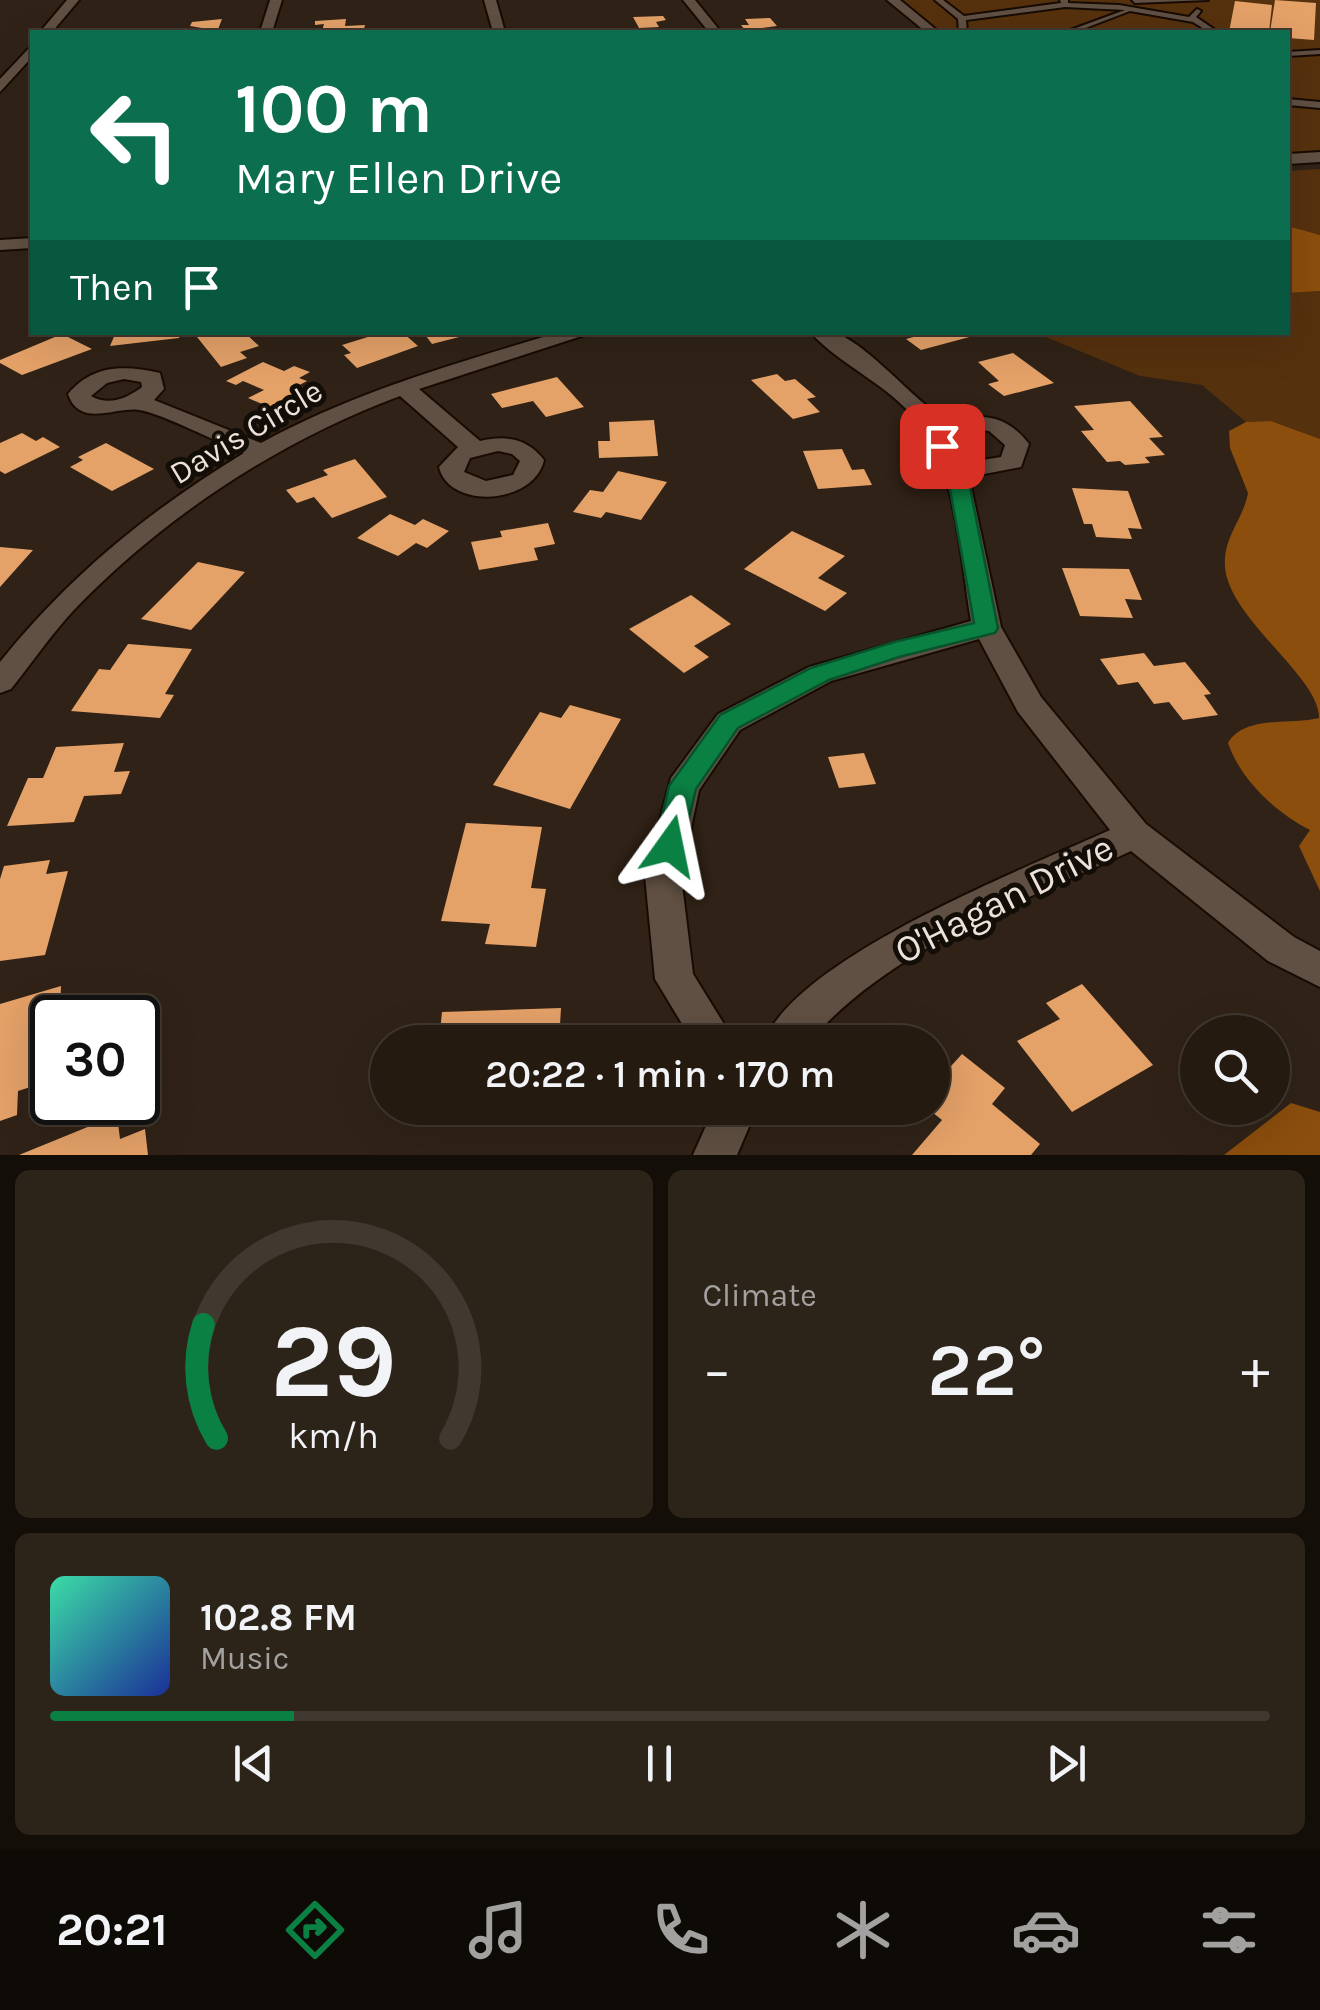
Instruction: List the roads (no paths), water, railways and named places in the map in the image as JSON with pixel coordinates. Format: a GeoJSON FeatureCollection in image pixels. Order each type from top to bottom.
{"type":"FeatureCollection","features":[{"type":"Feature","properties":{"kind":"street"},"geometry":{"type":"LineString","coordinates":[[48,30],[73,0]]}},
{"type":"Feature","properties":{"kind":"street"},"geometry":{"type":"LineString","coordinates":[[267,30],[276,0]]}},
{"type":"Feature","properties":{"kind":"street"},"geometry":{"type":"LineString","coordinates":[[490,0],[499,30]]}},
{"type":"Feature","properties":{"kind":"street"},"geometry":{"type":"LineString","coordinates":[[689,0],[714,30]]}},
{"type":"Feature","properties":{"kind":"street"},"geometry":{"type":"LineString","coordinates":[[892,0],[930,30]]}},
{"type":"Feature","properties":{"kind":"street"},"geometry":{"type":"LineString","coordinates":[[0,88],[30,51]]}},
{"type":"Feature","properties":{"kind":"street"},"geometry":{"type":"LineString","coordinates":[[1290,159],[1320,157]]}},
{"type":"Feature","properties":{"kind":"street"},"geometry":{"type":"LineString","coordinates":[[0,245],[30,242]]}},
{"type":"Feature","properties":{"kind":"street","name":"Davis Circle"},"geometry":{"type":"LineString","coordinates":[[0,682],[62,606],[141,535],[264,452],[336,414],[404,388],[574,335]]}},
{"type":"Feature","properties":{"kind":"street"},"geometry":{"type":"LineString","coordinates":[[824,335],[884,377],[928,420],[955,472],[986,628],[1029,704],[1134,834],[1281,950],[1320,970]]}},
{"type":"Feature","properties":{"kind":"street"},"geometry":{"type":"LineString","coordinates":[[404,388],[473,448]]}},
{"type":"Feature","properties":{"kind":"street"},"geometry":{"type":"LineString","coordinates":[[138,400],[264,452]]}},
{"type":"Feature","properties":{"kind":"street"},"geometry":{"type":"LineString","coordinates":[[928,420],[996,425],[1017,444],[1012,462],[955,472]]}},
{"type":"Feature","properties":{"kind":"street"},"geometry":{"type":"LineString","coordinates":[[704,1025],[674,979],[663,876],[683,786],[729,722],[820,674],[894,650],[986,628]]}},
{"type":"Feature","properties":{"kind":"street","name":"O'Hagan Drive"},"geometry":{"type":"LineString","coordinates":[[799,1025],[822,1000],[918,935],[1134,834]]}},
{"type":"Feature","properties":{"kind":"street"},"geometry":{"type":"LineString","coordinates":[[715,1155],[728,1125]]}},
{"type":"Feature","properties":{"kind":"lane"},"geometry":{"type":"LineString","coordinates":[[939,0],[962,18],[1064,3],[1195,20],[1209,30]]}},
{"type":"Feature","properties":{"kind":"lane"},"geometry":{"type":"LineString","coordinates":[[1089,6],[1108,0],[1206,0]]}},
{"type":"Feature","properties":{"kind":"lane"},"geometry":{"type":"LineString","coordinates":[[1195,20],[1192,18],[1206,0]]}},
{"type":"Feature","properties":{"kind":"lane"},"geometry":{"type":"LineString","coordinates":[[1073,30],[1130,9]]}},
{"type":"Feature","properties":{"kind":"lane"},"geometry":{"type":"LineString","coordinates":[[962,18],[963,30]]}},
{"type":"Feature","properties":{"kind":"lane"},"geometry":{"type":"LineString","coordinates":[[1290,54],[1318,50]]}},
{"type":"Feature","properties":{"kind":"lane"},"geometry":{"type":"LineString","coordinates":[[1290,102],[1320,105]]}}]}
